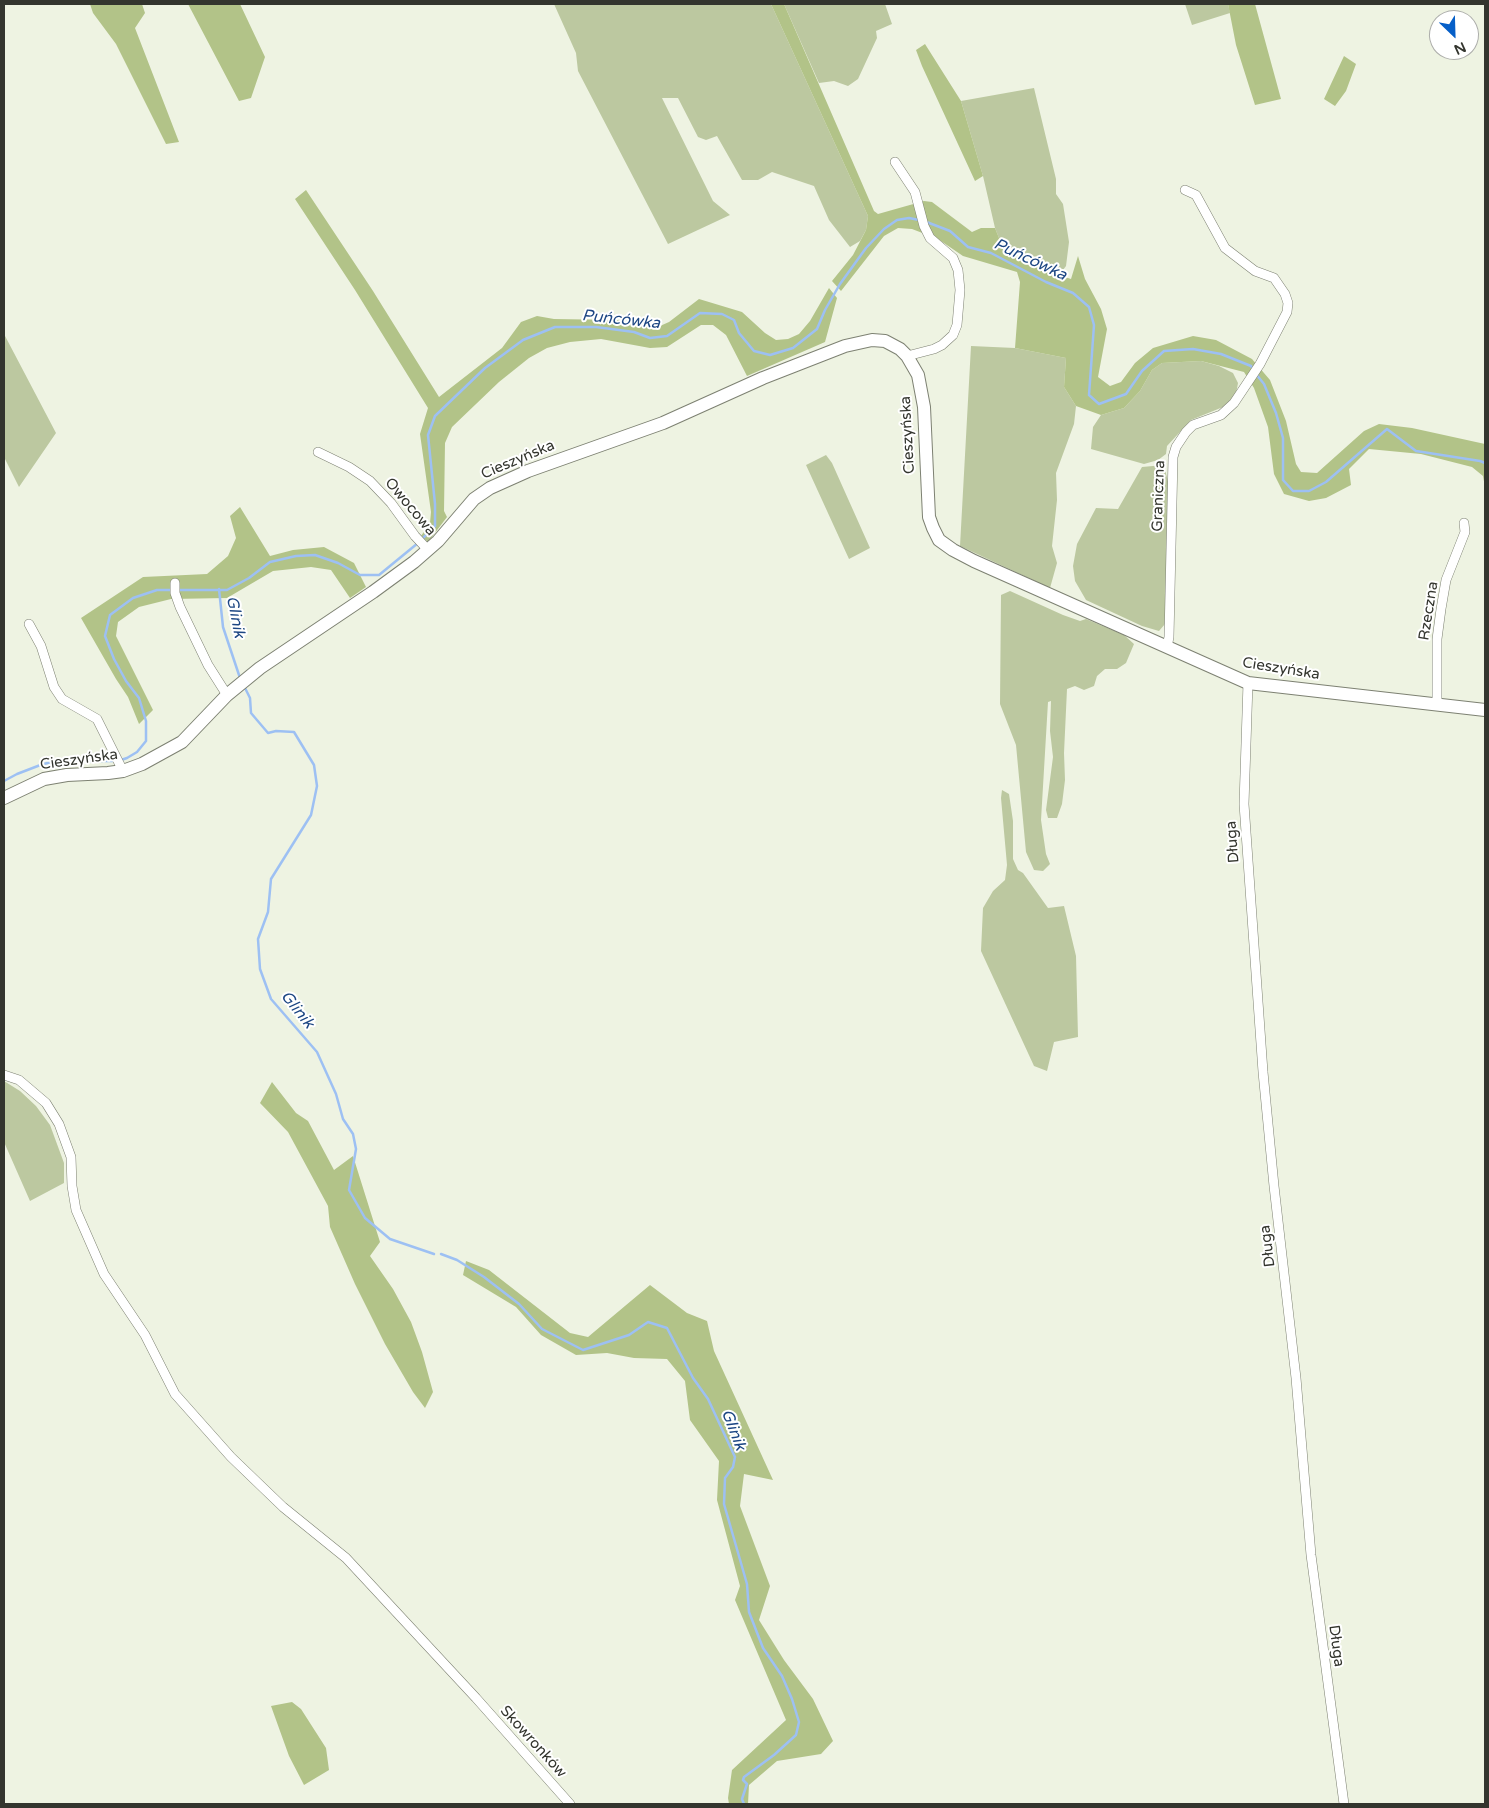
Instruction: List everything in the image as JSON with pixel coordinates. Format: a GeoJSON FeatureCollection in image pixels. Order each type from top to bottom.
{"type":"FeatureCollection","features":[{"type":"Feature","properties":{"kind":"street"},"geometry":{"type":"LineString","coordinates":[[895,162],[915,192],[924,226],[930,238],[954,258],[958,270],[960,290],[957,325],[953,335],[942,345],[934,349],[908,356]]}},
{"type":"Feature","properties":{"kind":"street","name":"Graniczna"},"geometry":{"type":"LineString","coordinates":[[1168,647],[1174,452],[1178,442],[1186,432],[1198,423],[1225,412],[1234,403],[1260,364],[1287,312],[1288,303],[1286,294],[1274,278],[1255,271],[1225,248],[1196,195],[1185,190]]}},
{"type":"Feature","properties":{"kind":"street","name":"Cieszyńska"},"geometry":{"type":"LineString","coordinates":[[4,798],[44,779],[67,775],[101,774],[142,764],[182,742],[227,695],[260,668],[365,598],[426,548],[474,499],[490,488],[516,476],[663,423],[742,387],[845,346],[864,341],[885,341],[896,346],[908,356],[914,365],[921,384],[924,407],[929,517],[932,528],[939,540],[953,550],[1248,683],[1485,710]]}},
{"type":"Feature","properties":{"kind":"street","name":"Owocowa"},"geometry":{"type":"LineString","coordinates":[[318,452],[349,467],[370,481],[391,503],[426,548]]}},
{"type":"Feature","properties":{"kind":"street","name":"Rzeczna"},"geometry":{"type":"LineString","coordinates":[[1437,705],[1436,639],[1440,609],[1446,580],[1464,532],[1464,523]]}},
{"type":"Feature","properties":{"kind":"street"},"geometry":{"type":"LineString","coordinates":[[174,583],[175,594],[208,665],[227,695]]}},
{"type":"Feature","properties":{"kind":"street"},"geometry":{"type":"LineString","coordinates":[[28,624],[41,646],[54,687],[62,699],[97,719],[122,768]]}},
{"type":"Feature","properties":{"kind":"street","name":"Długa"},"geometry":{"type":"LineString","coordinates":[[1248,683],[1244,804],[1262,1055],[1274,1186],[1296,1378],[1311,1555],[1344,1804]]}},
{"type":"Feature","properties":{"kind":"street","name":"Skowronków"},"geometry":{"type":"LineString","coordinates":[[4,1074],[19,1080],[46,1102],[59,1124],[71,1157],[72,1186],[76,1210],[104,1274],[145,1335],[176,1394],[230,1457],[283,1507],[346,1558],[476,1698],[570,1804]]}},
{"type":"Feature","properties":{"kind":"green space"},"geometry":{"type":"Polygon","coordinates":[[[90,4],[142,4],[145,13],[135,28],[179,142],[166,144],[116,44],[93,13],[90,4]]]}},
{"type":"Feature","properties":{"kind":"green space"},"geometry":{"type":"Polygon","coordinates":[[[188,4],[240,4],[265,57],[251,98],[239,101],[188,4]]]}},
{"type":"Feature","properties":{"kind":"green space"},"geometry":{"type":"Polygon","coordinates":[[[554,4],[771,4],[868,216],[866,230],[860,241],[850,247],[829,220],[814,186],[772,172],[758,180],[742,180],[717,136],[706,140],[698,137],[678,98],[662,98],[713,201],[730,215],[668,244],[578,71],[576,53],[554,4]]]}},
{"type":"Feature","properties":{"kind":"green space"},"geometry":{"type":"Polygon","coordinates":[[[771,4],[784,4],[874,211],[878,214],[924,201],[932,202],[972,232],[981,228],[995,228],[1003,248],[1050,272],[1071,279],[1078,256],[1085,279],[1101,309],[1107,329],[1098,377],[1110,386],[1121,382],[1135,363],[1153,348],[1193,336],[1216,340],[1252,359],[1270,380],[1286,421],[1296,464],[1301,472],[1317,473],[1364,431],[1379,424],[1412,428],[1485,444],[1485,487],[1483,476],[1472,467],[1421,454],[1369,449],[1349,469],[1351,485],[1326,498],[1309,501],[1284,494],[1274,474],[1268,427],[1254,388],[1244,372],[1201,361],[1162,363],[1152,370],[1140,391],[1124,408],[1101,415],[1076,406],[1064,387],[1066,358],[1015,348],[1020,282],[1017,272],[963,256],[938,239],[912,229],[898,228],[884,236],[841,291],[832,281],[853,255],[866,230],[868,216],[771,4]]]}},
{"type":"Feature","properties":{"kind":"green space"},"geometry":{"type":"Polygon","coordinates":[[[784,4],[885,4],[892,24],[876,31],[877,38],[858,79],[848,86],[834,81],[819,83],[784,4]]]}},
{"type":"Feature","properties":{"kind":"green space"},"geometry":{"type":"Polygon","coordinates":[[[1185,4],[1228,4],[1230,13],[1192,25],[1185,4]]]}},
{"type":"Feature","properties":{"kind":"green space"},"geometry":{"type":"Polygon","coordinates":[[[1228,4],[1255,4],[1281,99],[1255,105],[1236,45],[1228,4]]]}},
{"type":"Feature","properties":{"kind":"green space"},"geometry":{"type":"Polygon","coordinates":[[[925,44],[961,101],[983,176],[975,181],[916,50],[925,44]]]}},
{"type":"Feature","properties":{"kind":"green space"},"geometry":{"type":"Polygon","coordinates":[[[1344,56],[1356,64],[1346,91],[1335,106],[1324,99],[1344,56]]]}},
{"type":"Feature","properties":{"kind":"green space"},"geometry":{"type":"Polygon","coordinates":[[[1034,88],[1056,179],[1056,194],[1063,204],[1069,242],[1066,266],[1063,270],[1055,271],[1011,248],[1003,248],[995,228],[983,176],[961,101],[1034,88]]]}},
{"type":"Feature","properties":{"kind":"green space"},"geometry":{"type":"Polygon","coordinates":[[[306,190],[373,291],[439,397],[502,348],[521,322],[537,316],[554,319],[617,320],[645,326],[660,326],[669,322],[699,299],[742,312],[765,333],[776,340],[788,339],[799,334],[810,321],[829,288],[837,298],[825,342],[747,376],[726,335],[713,325],[701,325],[667,347],[650,348],[601,339],[570,342],[547,348],[529,358],[499,382],[452,427],[445,443],[444,511],[447,517],[428,542],[421,536],[430,523],[431,512],[420,434],[428,408],[355,290],[295,199],[306,190]]]}},
{"type":"Feature","properties":{"kind":"green space"},"geometry":{"type":"Polygon","coordinates":[[[4,334],[56,433],[19,487],[4,457],[4,334]]]}},
{"type":"Feature","properties":{"kind":"green space"},"geometry":{"type":"Polygon","coordinates":[[[971,346],[1015,348],[1066,358],[1064,387],[1076,406],[1074,424],[1056,473],[1057,500],[1052,546],[1057,563],[1050,588],[960,546],[971,346]]]}},
{"type":"Feature","properties":{"kind":"green space"},"geometry":{"type":"Polygon","coordinates":[[[1201,361],[1219,366],[1233,373],[1238,383],[1236,394],[1223,407],[1191,420],[1167,446],[1166,454],[1158,460],[1144,464],[1091,449],[1093,427],[1101,415],[1124,408],[1140,391],[1152,370],[1162,363],[1201,361]]]}},
{"type":"Feature","properties":{"kind":"green space"},"geometry":{"type":"Polygon","coordinates":[[[826,455],[832,463],[870,548],[849,559],[806,465],[826,455]]]}},
{"type":"Feature","properties":{"kind":"green space"},"geometry":{"type":"Polygon","coordinates":[[[1164,465],[1170,490],[1165,624],[1159,631],[1142,626],[1086,600],[1075,581],[1073,566],[1077,544],[1096,508],[1118,509],[1142,467],[1164,465]]]}},
{"type":"Feature","properties":{"kind":"green space"},"geometry":{"type":"Polygon","coordinates":[[[240,507],[270,556],[293,550],[324,547],[354,563],[366,587],[350,598],[331,570],[311,567],[273,571],[227,598],[171,599],[139,607],[118,622],[116,636],[153,710],[139,724],[128,697],[81,618],[143,577],[207,574],[228,556],[236,538],[230,516],[240,507]]]}},
{"type":"Feature","properties":{"kind":"green space"},"geometry":{"type":"Polygon","coordinates":[[[1010,591],[1063,615],[1080,621],[1086,619],[1124,635],[1134,644],[1126,663],[1117,669],[1105,669],[1097,676],[1094,686],[1084,690],[1075,686],[1067,689],[1064,753],[1065,780],[1062,804],[1057,818],[1048,818],[1046,810],[1053,757],[1050,731],[1051,701],[1048,702],[1041,820],[1046,854],[1050,864],[1043,871],[1034,870],[1026,852],[1016,745],[1000,704],[1001,595],[1010,591]]]}},
{"type":"Feature","properties":{"kind":"green space"},"geometry":{"type":"Polygon","coordinates":[[[1002,790],[1009,794],[1013,821],[1013,859],[1018,870],[1023,873],[1048,908],[1064,906],[1076,956],[1078,1037],[1054,1042],[1047,1071],[1034,1066],[981,951],[983,908],[993,891],[1005,880],[1007,865],[1001,798],[1002,790]]]}},
{"type":"Feature","properties":{"kind":"green space"},"geometry":{"type":"Polygon","coordinates":[[[4,1081],[20,1091],[36,1106],[50,1125],[64,1163],[64,1183],[30,1201],[4,1142],[4,1081]]]}},
{"type":"Feature","properties":{"kind":"green space"},"geometry":{"type":"Polygon","coordinates":[[[272,1082],[296,1113],[308,1121],[334,1170],[353,1156],[380,1242],[370,1256],[393,1289],[411,1322],[422,1352],[433,1392],[425,1408],[413,1392],[385,1344],[355,1284],[330,1227],[328,1206],[288,1132],[260,1103],[272,1082]]]}},
{"type":"Feature","properties":{"kind":"green space"},"geometry":{"type":"Polygon","coordinates":[[[466,1261],[489,1270],[570,1333],[588,1337],[650,1285],[687,1313],[707,1321],[714,1351],[773,1480],[744,1474],[740,1506],[770,1586],[759,1620],[784,1660],[813,1699],[833,1741],[821,1754],[777,1761],[749,1785],[748,1804],[729,1804],[728,1798],[732,1770],[786,1720],[735,1600],[740,1586],[717,1500],[719,1461],[690,1420],[685,1381],[667,1359],[634,1358],[607,1353],[576,1355],[541,1335],[516,1307],[463,1275],[466,1261]]]}},
{"type":"Feature","properties":{"kind":"green space"},"geometry":{"type":"Polygon","coordinates":[[[292,1702],[301,1709],[326,1748],[329,1770],[304,1785],[289,1756],[271,1706],[292,1702]]]}},
{"type":"Feature","properties":{"kind":"waterway","name":"Puńcówka"},"geometry":{"type":"LineString","coordinates":[[422,539],[435,526],[435,504],[428,435],[435,416],[485,368],[523,340],[555,327],[596,327],[634,332],[650,338],[667,336],[700,313],[722,314],[734,320],[739,333],[754,351],[770,355],[793,348],[817,329],[825,310],[840,284],[866,248],[884,229],[897,220],[909,218],[919,220]]}},
{"type":"Feature","properties":{"kind":"waterway","name":"Puńcówka"},"geometry":{"type":"LineString","coordinates":[[924,221],[950,231],[968,247],[991,253],[1046,282],[1073,293],[1089,307],[1094,325],[1089,395],[1099,404],[1126,394],[1142,371],[1164,351],[1193,349],[1221,354],[1251,366],[1253,369]]}},
{"type":"Feature","properties":{"kind":"waterway","name":"Puńcówka"},"geometry":{"type":"LineString","coordinates":[[1256,374],[1264,384],[1276,413],[1283,438],[1283,480],[1293,491],[1309,491],[1326,482],[1387,429],[1416,451],[1485,463]]}},
{"type":"Feature","properties":{"kind":"waterway","name":"Puńcówka"},"geometry":{"type":"LineString","coordinates":[[121,760],[137,752],[146,741],[146,721],[139,698],[126,681],[114,659],[105,636],[110,615],[133,598],[157,590],[227,590],[249,578],[270,562],[296,556],[315,555],[338,563],[360,575],[379,575],[418,543]]}},
{"type":"Feature","properties":{"kind":"waterway","name":"Glinik"},"geometry":{"type":"LineString","coordinates":[[219,589],[223,627],[240,678]]}},
{"type":"Feature","properties":{"kind":"waterway","name":"Glinik"},"geometry":{"type":"LineString","coordinates":[[244,686],[250,698],[251,713],[268,733],[276,731],[294,732],[314,765],[317,786],[311,815],[271,879],[268,912],[258,939],[260,969],[271,999],[317,1052],[336,1094],[343,1119],[353,1134],[356,1149],[349,1190],[365,1218],[390,1239],[434,1254]]}},
{"type":"Feature","properties":{"kind":"waterway","name":"Puńcówka"},"geometry":{"type":"LineString","coordinates":[[4,781],[43,764],[59,761],[116,761]]}},
{"type":"Feature","properties":{"kind":"waterway","name":"Glinik"},"geometry":{"type":"LineString","coordinates":[[441,1254],[457,1260],[484,1277],[519,1304],[542,1329],[583,1350],[629,1335],[648,1322],[667,1328],[693,1378],[708,1399],[735,1457],[733,1467],[725,1478],[724,1504],[747,1584],[749,1612],[763,1648],[782,1676],[799,1722],[796,1735],[774,1755],[744,1777],[743,1780],[747,1784],[742,1799],[744,1804]]}}]}
